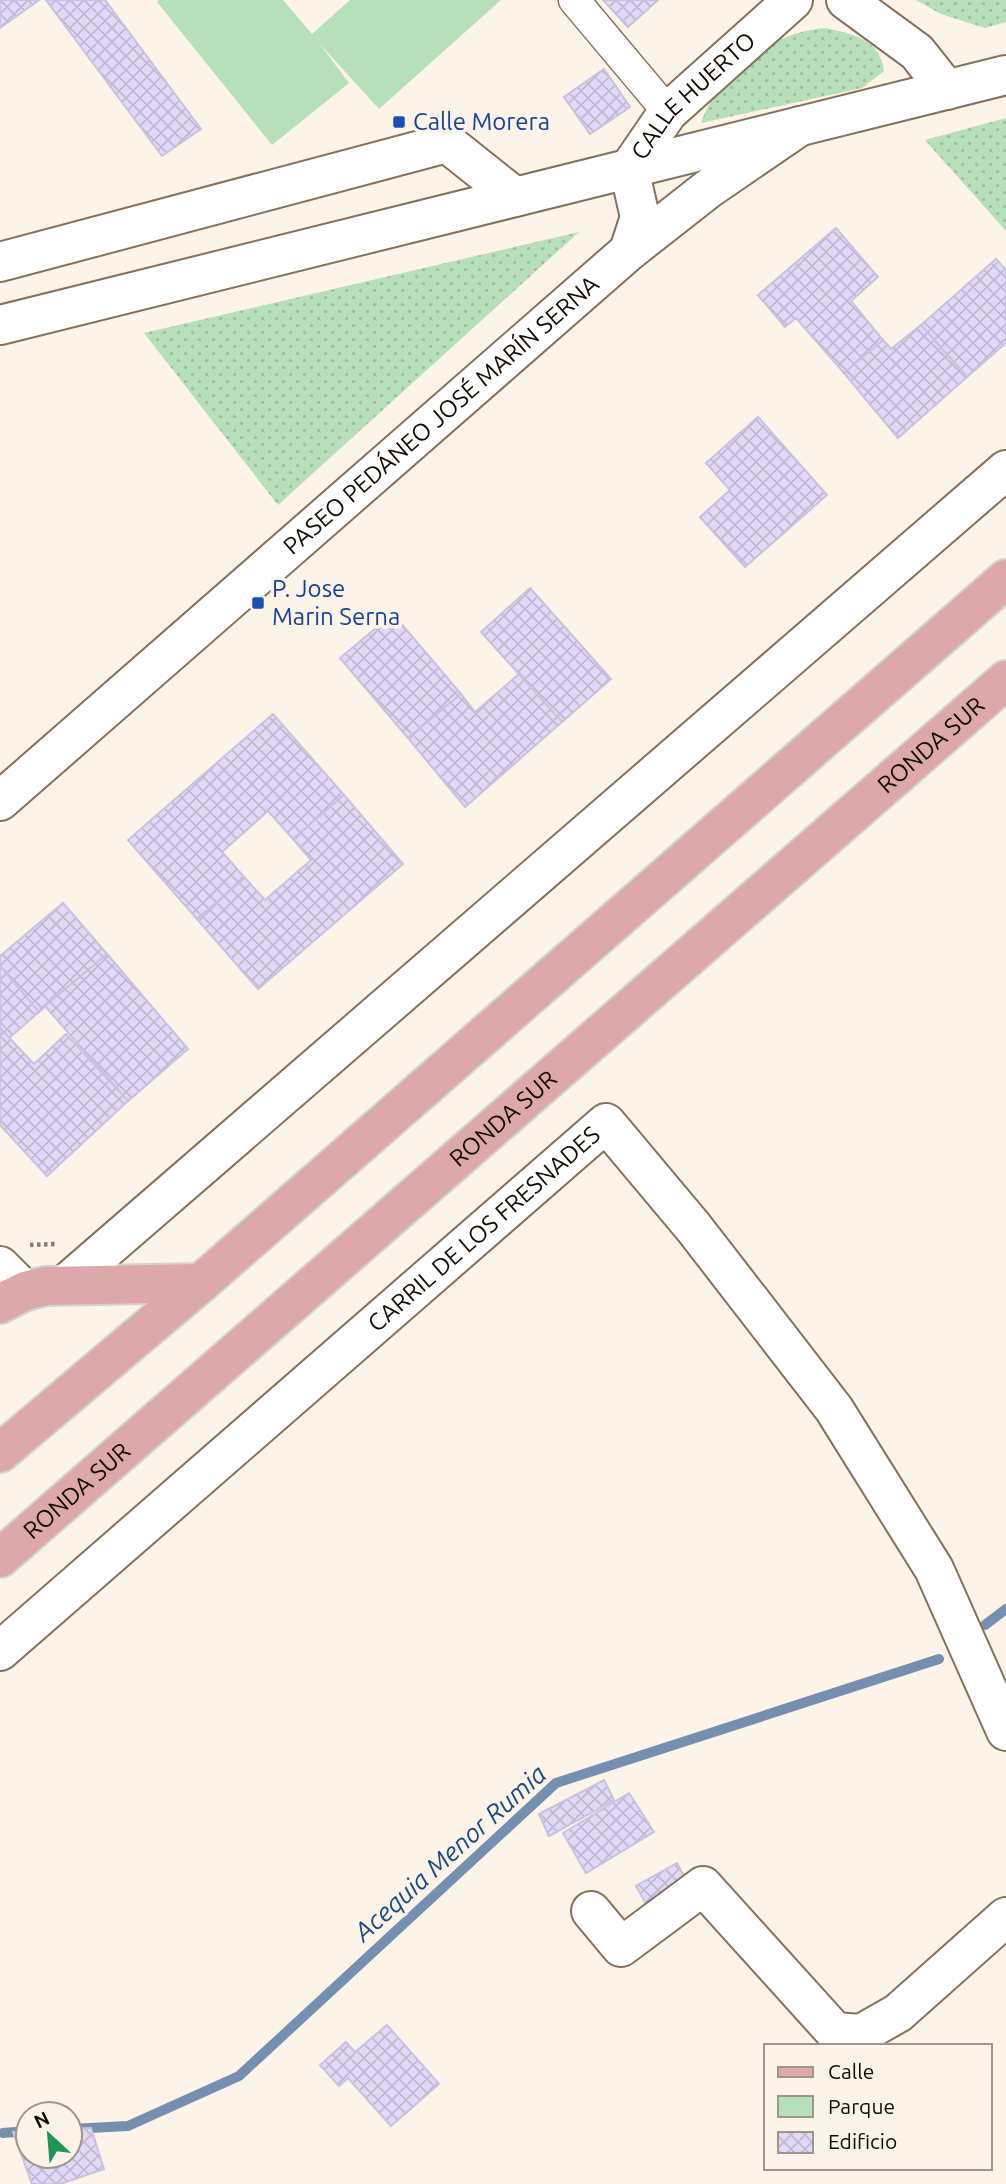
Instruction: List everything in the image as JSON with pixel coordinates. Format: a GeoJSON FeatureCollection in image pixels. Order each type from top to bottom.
{"type":"FeatureCollection","features":[{"type":"Feature","properties":{"kind":"main road"},"geometry":{"type":"LineString","coordinates":[[0,1453],[201,1283],[1006,579]]}},
{"type":"Feature","properties":{"kind":"main road","name":"RONDA SUR"},"geometry":{"type":"LineString","coordinates":[[0,1558],[1006,680]]}},
{"type":"Feature","properties":{"kind":"main road"},"geometry":{"type":"LineString","coordinates":[[8,1287],[67,1283],[201,1283]]}},
{"type":"Feature","properties":{"kind":"street"},"geometry":{"type":"LineString","coordinates":[[574,0],[668,112]]}},
{"type":"Feature","properties":{"kind":"street","name":"CALLE HUERTO"},"geometry":{"type":"LineString","coordinates":[[629,169],[668,112],[793,0]]}},
{"type":"Feature","properties":{"kind":"street"},"geometry":{"type":"LineString","coordinates":[[846,0],[917,52],[947,90]]}},
{"type":"Feature","properties":{"kind":"street"},"geometry":{"type":"LineString","coordinates":[[0,326],[1006,75]]}},
{"type":"Feature","properties":{"kind":"street","name":"PASEO PEDÁNEO JOSÉ MARÍN SERNA"},"geometry":{"type":"LineString","coordinates":[[0,801],[629,251],[708,189],[800,126]]}},
{"type":"Feature","properties":{"kind":"street"},"geometry":{"type":"LineString","coordinates":[[0,262],[447,143],[515,197]]}},
{"type":"Feature","properties":{"kind":"street"},"geometry":{"type":"LineString","coordinates":[[629,169],[640,216],[629,251]]}},
{"type":"Feature","properties":{"kind":"street"},"geometry":{"type":"LineString","coordinates":[[67,1283],[1006,470]]}},
{"type":"Feature","properties":{"kind":"street","name":"CARRIL DE LOS FRESNADES"},"geometry":{"type":"LineString","coordinates":[[0,1651],[606,1123],[694,1228],[834,1409],[934,1569],[1006,1731]]}},
{"type":"Feature","properties":{"kind":"street"},"geometry":{"type":"LineString","coordinates":[[590,1911],[621,1947],[704,1886],[835,2032],[861,2034],[898,2013],[1006,1917]]}},
{"type":"Feature","properties":{"kind":"green space"},"geometry":{"type":"Polygon","coordinates":[[[283,0],[312,34],[350,0],[501,0],[379,109],[320,44],[349,83],[272,145],[157,2],[283,0]]]}},
{"type":"Feature","properties":{"kind":"green space"},"geometry":{"type":"Polygon","coordinates":[[[916,0],[1006,0],[1006,22],[985,28],[941,14],[916,0]]]}},
{"type":"Feature","properties":{"kind":"green space"},"geometry":{"type":"Polygon","coordinates":[[[825,28],[855,36],[871,45],[881,60],[884,71],[862,88],[701,123],[720,87],[750,58],[785,37],[825,28]]]}},
{"type":"Feature","properties":{"kind":"green space"},"geometry":{"type":"Polygon","coordinates":[[[1006,118],[1006,231],[925,140],[1006,118]]]}},
{"type":"Feature","properties":{"kind":"green space"},"geometry":{"type":"Polygon","coordinates":[[[579,232],[278,505],[144,333],[579,232]]]}},
{"type":"Feature","properties":{"kind":"building"},"geometry":{"type":"Polygon","coordinates":[[[0,0],[39,0],[0,28],[0,0]]]}},
{"type":"Feature","properties":{"kind":"building"},"geometry":{"type":"Polygon","coordinates":[[[46,0],[105,0],[201,129],[162,156],[46,0]]]}},
{"type":"Feature","properties":{"kind":"building"},"geometry":{"type":"Polygon","coordinates":[[[603,0],[658,0],[628,27],[603,0]]]}},
{"type":"Feature","properties":{"kind":"building"},"geometry":{"type":"Polygon","coordinates":[[[604,69],[630,107],[590,134],[564,97],[604,69]]]}},
{"type":"Feature","properties":{"kind":"building"},"geometry":{"type":"Polygon","coordinates":[[[836,228],[878,277],[851,301],[883,340],[844,373],[796,318],[785,327],[758,295],[836,228]]]}},
{"type":"Feature","properties":{"kind":"building"},"geometry":{"type":"Polygon","coordinates":[[[996,259],[1006,270],[1006,343],[967,377],[921,325],[996,259]]]}},
{"type":"Feature","properties":{"kind":"building"},"geometry":{"type":"Polygon","coordinates":[[[921,325],[967,377],[898,438],[844,373],[883,340],[891,349],[921,325]]]}},
{"type":"Feature","properties":{"kind":"building"},"geometry":{"type":"Polygon","coordinates":[[[758,417],[827,495],[745,567],[700,517],[730,490],[706,463],[758,417]]]}},
{"type":"Feature","properties":{"kind":"building"},"geometry":{"type":"Polygon","coordinates":[[[530,588],[611,679],[562,722],[481,632],[530,588]]]}},
{"type":"Feature","properties":{"kind":"building"},"geometry":{"type":"Polygon","coordinates":[[[393,614],[461,694],[408,738],[340,658],[393,614]]]}},
{"type":"Feature","properties":{"kind":"building"},"geometry":{"type":"Polygon","coordinates":[[[519,674],[562,722],[465,807],[408,738],[461,694],[475,712],[519,674]]]}},
{"type":"Feature","properties":{"kind":"building"},"geometry":{"type":"Polygon","coordinates":[[[273,714],[344,795],[293,839],[268,811],[222,852],[245,878],[197,919],[128,840],[273,714]]]}},
{"type":"Feature","properties":{"kind":"building"},"geometry":{"type":"Polygon","coordinates":[[[344,795],[403,864],[258,989],[197,919],[245,878],[265,900],[311,860],[293,839],[344,795]]]}},
{"type":"Feature","properties":{"kind":"building"},"geometry":{"type":"Polygon","coordinates":[[[63,903],[107,954],[39,1012],[0,966],[0,956],[63,903]]]}},
{"type":"Feature","properties":{"kind":"building"},"geometry":{"type":"Polygon","coordinates":[[[107,954],[188,1049],[128,1101],[45,1006],[107,954]]]}},
{"type":"Feature","properties":{"kind":"building"},"geometry":{"type":"Polygon","coordinates":[[[0,966],[39,1012],[9,1038],[0,1028],[0,966]]]}},
{"type":"Feature","properties":{"kind":"building"},"geometry":{"type":"Polygon","coordinates":[[[0,1028],[34,1064],[66,1034],[128,1101],[47,1176],[0,1125],[0,1028]]]}},
{"type":"Feature","properties":{"kind":"building"},"geometry":{"type":"Polygon","coordinates":[[[604,1780],[614,1800],[549,1836],[539,1814],[604,1780]]]}},
{"type":"Feature","properties":{"kind":"building"},"geometry":{"type":"Polygon","coordinates":[[[629,1793],[654,1832],[586,1873],[563,1833],[629,1793]]]}},
{"type":"Feature","properties":{"kind":"building"},"geometry":{"type":"Polygon","coordinates":[[[677,1863],[690,1887],[651,1913],[636,1886],[677,1863]]]}},
{"type":"Feature","properties":{"kind":"building"},"geometry":{"type":"Polygon","coordinates":[[[387,2025],[439,2084],[391,2126],[348,2078],[339,2086],[320,2065],[346,2042],[355,2052],[387,2025]]]}},
{"type":"Feature","properties":{"kind":"building"},"geometry":{"type":"Polygon","coordinates":[[[84,2128],[91,2128],[104,2169],[60,2184],[32,2184],[27,2170],[84,2170],[84,2128]]]}},
{"type":"Feature","properties":{"kind":"waterway","name":"Acequia Menor Rumia"},"geometry":{"type":"LineString","coordinates":[[985,1625],[1006,1609]]}},
{"type":"Feature","properties":{"kind":"waterway","name":"Acequia Menor Rumia"},"geometry":{"type":"LineString","coordinates":[[84,2128],[128,2126],[239,2076],[556,1783],[939,1659]]}},
{"type":"Feature","properties":{"kind":"waterway","name":"Acequia Menor Rumia"},"geometry":{"type":"LineString","coordinates":[[3,2133],[14,2132]]}},
{"type":"Feature","properties":{"kind":"place","name":"Calle Morera"},"geometry":{"type":"Point","coordinates":[399,122]}},
{"type":"Feature","properties":{"kind":"place","name":"P. Jose Marin Serna"},"geometry":{"type":"Point","coordinates":[258,603]}}]}
